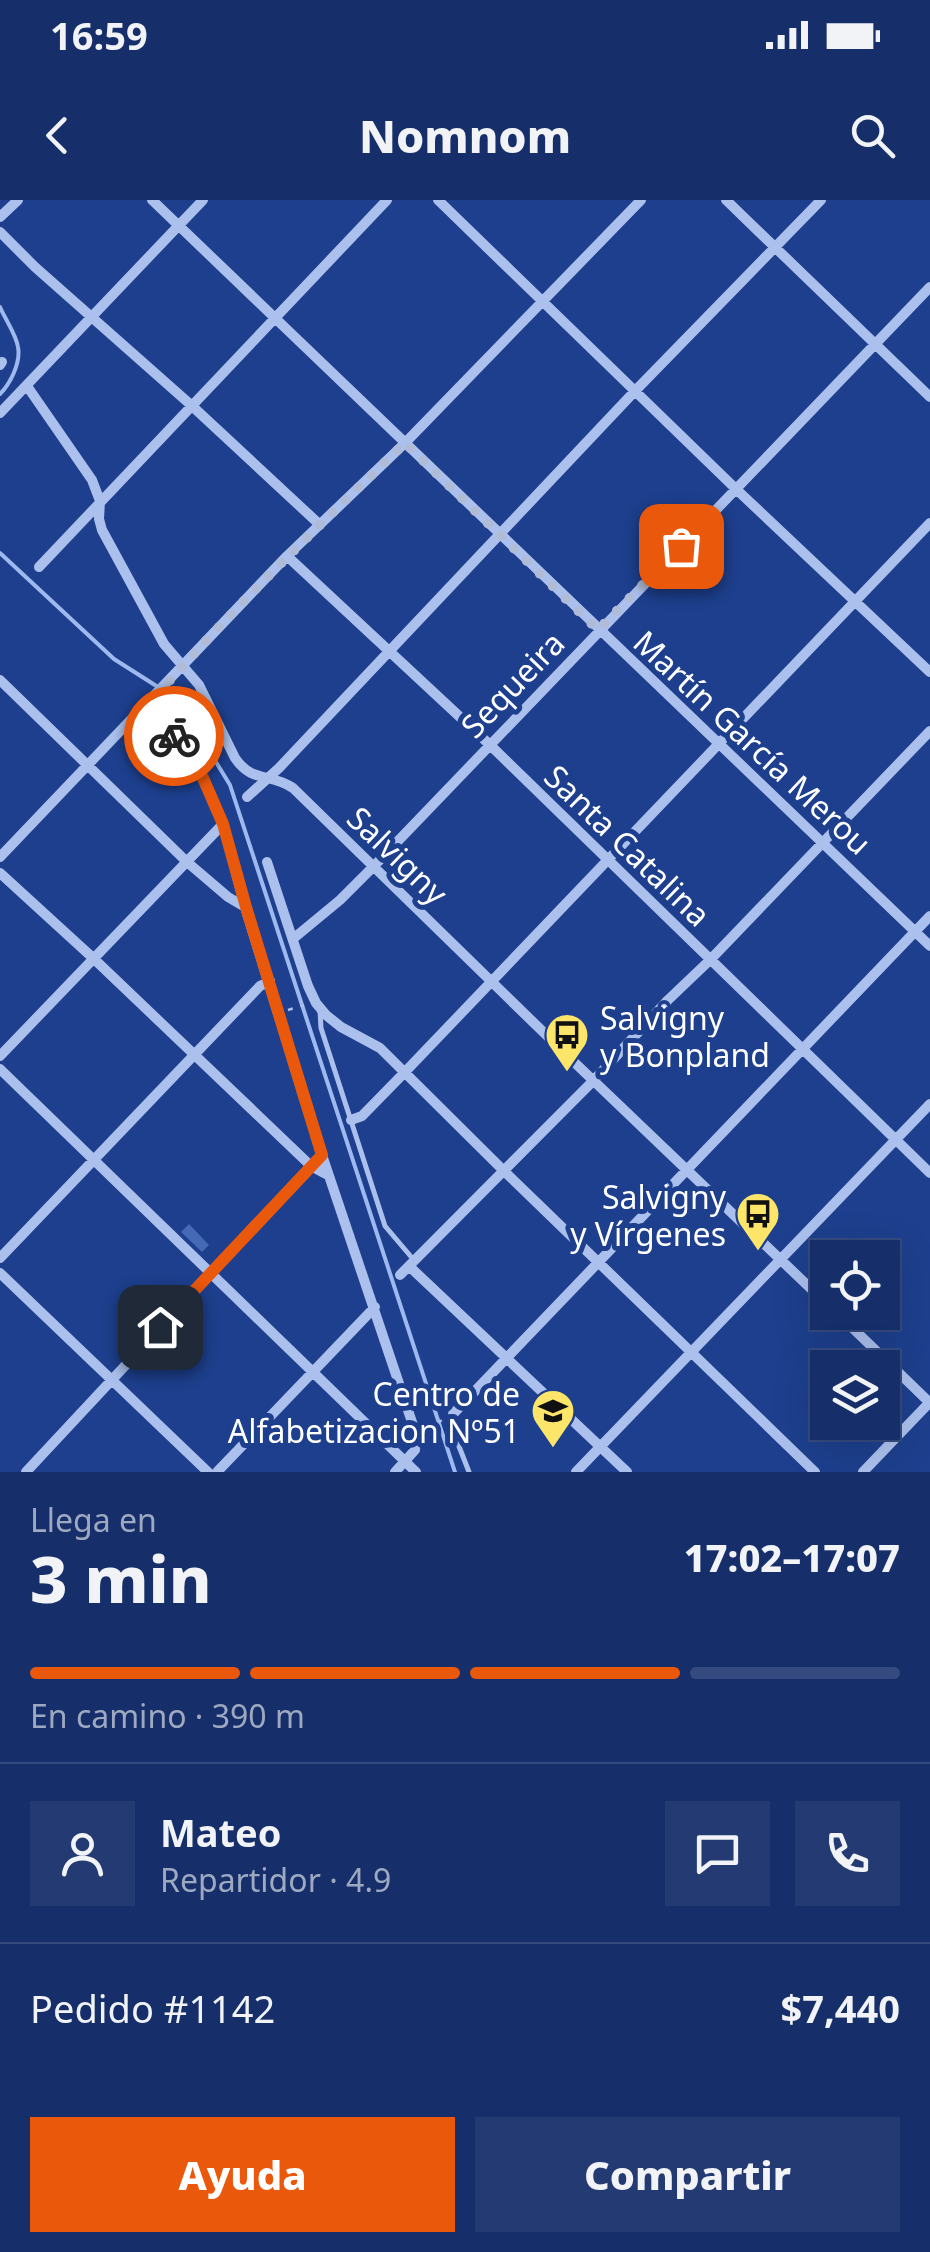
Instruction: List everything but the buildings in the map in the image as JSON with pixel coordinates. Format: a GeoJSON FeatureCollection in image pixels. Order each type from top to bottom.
{"type":"FeatureCollection","features":[{"type":"Feature","properties":{"kind":"street"},"geometry":{"type":"LineString","coordinates":[[0,218],[18,200]]}},
{"type":"Feature","properties":{"kind":"street","name":"Martín García Merou"},"geometry":{"type":"LineString","coordinates":[[152,200],[930,946]]}},
{"type":"Feature","properties":{"kind":"street"},"geometry":{"type":"LineString","coordinates":[[0,413],[203,200]]}},
{"type":"Feature","properties":{"kind":"street"},"geometry":{"type":"LineString","coordinates":[[39,567],[388,200]]}},
{"type":"Feature","properties":{"kind":"street"},"geometry":{"type":"LineString","coordinates":[[438,200],[930,672]]}},
{"type":"Feature","properties":{"kind":"street"},"geometry":{"type":"LineString","coordinates":[[0,857],[287,556],[405,443],[641,200]]}},
{"type":"Feature","properties":{"kind":"street"},"geometry":{"type":"LineString","coordinates":[[726,200],[930,397]]}},
{"type":"Feature","properties":{"kind":"street"},"geometry":{"type":"LineString","coordinates":[[247,798],[820,200]]}},
{"type":"Feature","properties":{"kind":"street"},"geometry":{"type":"LineString","coordinates":[[0,232],[320,524]]}},
{"type":"Feature","properties":{"kind":"street","name":"Sequeira"},"geometry":{"type":"LineString","coordinates":[[294,938],[374,866],[930,287]]}},
{"type":"Feature","properties":{"kind":"street","name":"Salvigny"},"geometry":{"type":"LineString","coordinates":[[27,386],[92,480],[100,501],[102,530],[164,644],[199,686],[242,768],[251,775],[281,780],[293,788],[810,1288]]}},
{"type":"Feature","properties":{"kind":"street"},"geometry":{"type":"LineString","coordinates":[[351,1120],[362,1116],[404,1074],[930,523]]}},
{"type":"Feature","properties":{"kind":"street","name":"Santa Catalina"},"geometry":{"type":"LineString","coordinates":[[287,556],[489,744],[930,1174]]}},
{"type":"Feature","properties":{"kind":"street"},"geometry":{"type":"LineString","coordinates":[[0,680],[186,862],[246,907]]}},
{"type":"Feature","properties":{"kind":"street"},"geometry":{"type":"LineString","coordinates":[[149,704],[203,778],[223,824],[322,1155],[416,1434],[415,1450],[396,1472]]}},
{"type":"Feature","properties":{"kind":"street"},"geometry":{"type":"LineString","coordinates":[[400,1275],[930,731]]}},
{"type":"Feature","properties":{"kind":"street"},"geometry":{"type":"LineString","coordinates":[[0,1056],[223,824]]}},
{"type":"Feature","properties":{"kind":"street"},"geometry":{"type":"LineString","coordinates":[[267,862],[314,1006],[341,1027],[380,1048],[815,1472]]}},
{"type":"Feature","properties":{"kind":"street"},"geometry":{"type":"LineString","coordinates":[[0,873],[311,1166],[329,1175]]}},
{"type":"Feature","properties":{"kind":"street"},"geometry":{"type":"LineString","coordinates":[[453,1414],[930,916]]}},
{"type":"Feature","properties":{"kind":"street"},"geometry":{"type":"LineString","coordinates":[[0,1258],[260,986],[270,981]]}},
{"type":"Feature","properties":{"kind":"street"},"geometry":{"type":"LineString","coordinates":[[0,1070],[416,1472]]}},
{"type":"Feature","properties":{"kind":"street"},"geometry":{"type":"LineString","coordinates":[[576,1472],[930,1104]]}},
{"type":"Feature","properties":{"kind":"street"},"geometry":{"type":"LineString","coordinates":[[26,1472],[322,1155]]}},
{"type":"Feature","properties":{"kind":"street"},"geometry":{"type":"LineString","coordinates":[[413,1264],[627,1472]]}},
{"type":"Feature","properties":{"kind":"street"},"geometry":{"type":"LineString","coordinates":[[0,1273],[208,1472]]}},
{"type":"Feature","properties":{"kind":"street"},"geometry":{"type":"LineString","coordinates":[[217,1472],[375,1307]]}},
{"type":"Feature","properties":{"kind":"street"},"geometry":{"type":"LineString","coordinates":[[855,1330],[930,1402],[863,1472]]}},
{"type":"Feature","properties":{"kind":"lane"},"geometry":{"type":"LineString","coordinates":[[314,1006],[385,1226],[413,1264]]}},
{"type":"Feature","properties":{"kind":"lane"},"geometry":{"type":"LineString","coordinates":[[453,1414],[453,1431],[469,1472]]}},
{"type":"Feature","properties":{"kind":"path"},"geometry":{"type":"LineString","coordinates":[[294,1008],[314,1006]]}},
{"type":"Feature","properties":{"kind":"path"},"geometry":{"type":"LineString","coordinates":[[416,1434],[453,1414]]}},
{"type":"Feature","properties":{"kind":"waterway"},"geometry":{"type":"LineString","coordinates":[[0,307],[18,347],[14,373],[0,394]]}},
{"type":"Feature","properties":{"kind":"waterway"},"geometry":{"type":"LineString","coordinates":[[0,553],[114,659],[183,708],[230,785],[455,1472]]}},
{"type":"Feature","properties":{"kind":"way so far"},"geometry":{"type":"LineString","coordinates":[[174,736],[149,704],[287,556],[405,443],[598,630],[681,546]]}},
{"type":"Feature","properties":{"kind":"place","name":"Salvigny y Bonpland"},"geometry":{"type":"Point","coordinates":[567,1073]}},
{"type":"Feature","properties":{"kind":"place","name":"Salvigny y Vírgenes"},"geometry":{"type":"Point","coordinates":[758,1252]}},
{"type":"Feature","properties":{"kind":"place","name":"Centro de Alfabetizacion Nº51"},"geometry":{"type":"Point","coordinates":[553,1449]}},
{"type":"Feature","properties":{"kind":"route"},"geometry":{"type":"LineString","coordinates":[[160,1327],[322,1155],[223,824],[203,778],[174,736]]}}]}
